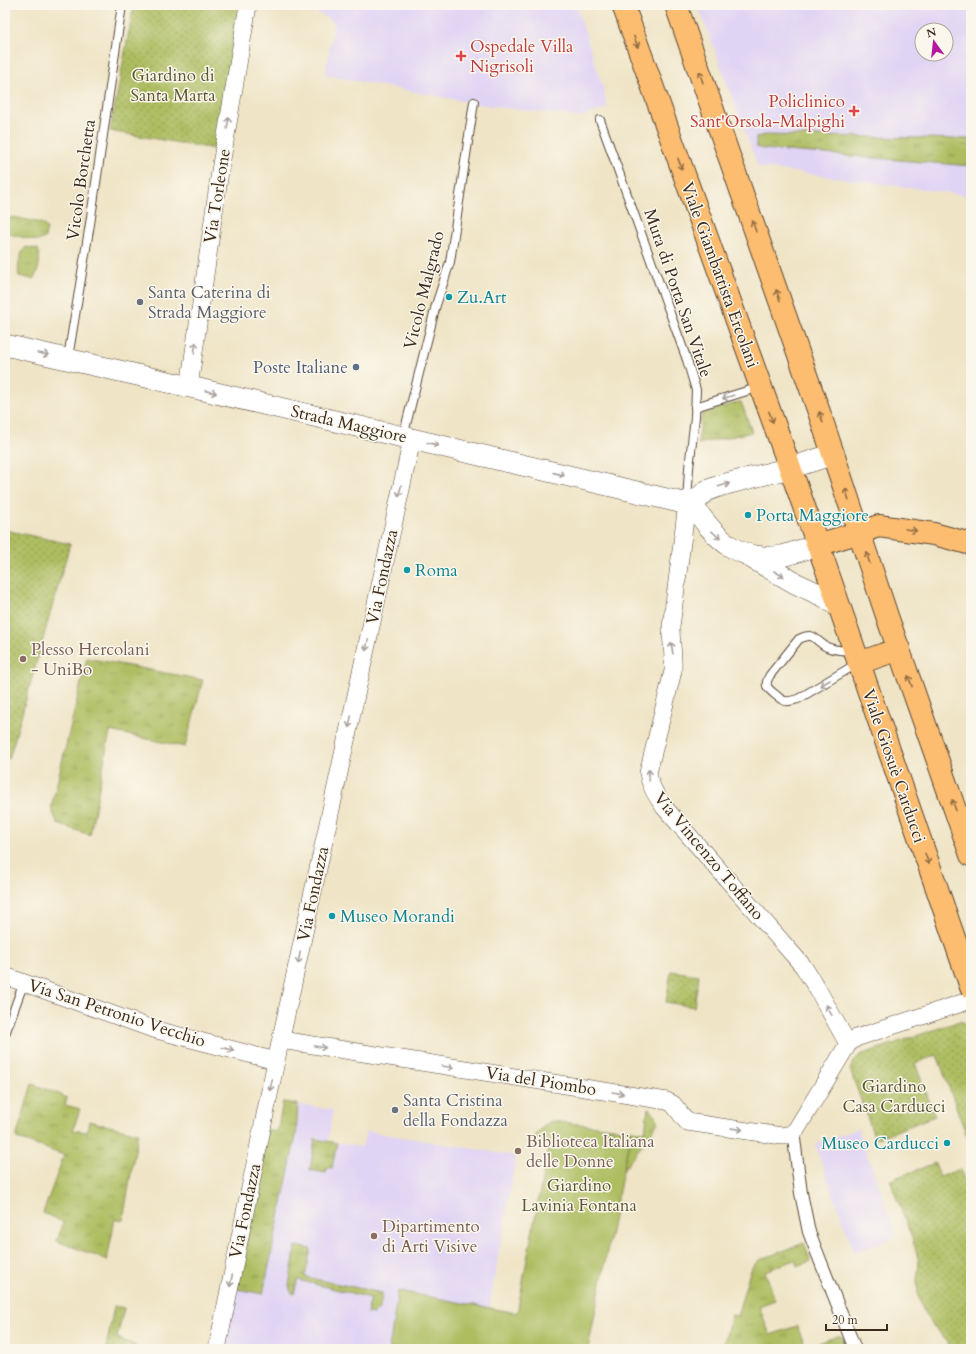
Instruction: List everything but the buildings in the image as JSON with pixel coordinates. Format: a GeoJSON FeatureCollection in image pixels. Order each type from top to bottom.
{"type":"FeatureCollection","features":[{"type":"Feature","properties":{"kind":"main road","name":"Viale Giambattista Ercolani"},"geometry":{"type":"LineString","coordinates":[[623,5],[818,545]]}},
{"type":"Feature","properties":{"kind":"main road"},"geometry":{"type":"LineString","coordinates":[[676,5],[834,454],[899,649],[971,855]]}},
{"type":"Feature","properties":{"kind":"main road"},"geometry":{"type":"LineString","coordinates":[[818,545],[879,526],[934,534],[971,544]]}},
{"type":"Feature","properties":{"kind":"main road","name":"Viale Giosuè Carducci"},"geometry":{"type":"LineString","coordinates":[[818,545],[971,987]]}},
{"type":"Feature","properties":{"kind":"main road"},"geometry":{"type":"LineString","coordinates":[[857,657],[899,649]]}},
{"type":"Feature","properties":{"kind":"street","name":"Via Torleone"},"geometry":{"type":"LineString","coordinates":[[189,387],[220,171],[248,5]]}},
{"type":"Feature","properties":{"kind":"street","name":"Strada Maggiore"},"geometry":{"type":"LineString","coordinates":[[5,345],[689,504]]}},
{"type":"Feature","properties":{"kind":"street","name":"Via Fondazza"},"geometry":{"type":"LineString","coordinates":[[217,1349],[281,1051],[407,438]]}},
{"type":"Feature","properties":{"kind":"street"},"geometry":{"type":"LineString","coordinates":[[834,454],[790,468],[722,485],[706,491],[689,504],[709,529],[722,541],[795,583],[825,597],[840,608]]}},
{"type":"Feature","properties":{"kind":"street","name":"Via Vincenzo Toffano"},"geometry":{"type":"LineString","coordinates":[[689,504],[671,627],[671,643],[674,660],[673,671],[648,773],[649,782],[664,807],[803,966],[848,1044]]}},
{"type":"Feature","properties":{"kind":"street"},"geometry":{"type":"LineString","coordinates":[[746,555],[765,557],[781,556],[818,545]]}},
{"type":"Feature","properties":{"kind":"street","name":"Via San Petronio Vecchio"},"geometry":{"type":"LineString","coordinates":[[5,976],[153,1029],[281,1051]]}},
{"type":"Feature","properties":{"kind":"street"},"geometry":{"type":"LineString","coordinates":[[855,1349],[810,1232],[801,1193],[794,1139],[791,1134],[796,1130],[848,1044],[856,1038],[971,1000]]}},
{"type":"Feature","properties":{"kind":"street","name":"Via del Piombo"},"geometry":{"type":"LineString","coordinates":[[281,1051],[668,1101],[673,1104],[687,1122],[782,1136],[791,1134]]}},
{"type":"Feature","properties":{"kind":"lane","name":"Vicolo Borchetta"},"geometry":{"type":"LineString","coordinates":[[68,359],[90,224],[122,5]]}},
{"type":"Feature","properties":{"kind":"lane","name":"Vicolo Malgrado"},"geometry":{"type":"LineString","coordinates":[[407,438],[436,304],[450,262],[474,102]]}},
{"type":"Feature","properties":{"kind":"lane","name":"Mura di Porta San Vitale"},"geometry":{"type":"LineString","coordinates":[[600,120],[687,360],[696,390],[688,468],[689,504]]}},
{"type":"Feature","properties":{"kind":"lane"},"geometry":{"type":"LineString","coordinates":[[695,407],[760,387]]}},
{"type":"Feature","properties":{"kind":"lane"},"geometry":{"type":"LineString","coordinates":[[805,636],[815,637],[827,647],[857,657],[798,699],[786,701],[768,690],[766,680],[798,639],[805,636]]}},
{"type":"Feature","properties":{"kind":"lane"},"geometry":{"type":"LineString","coordinates":[[5,1034],[24,982]]}},
{"type":"Feature","properties":{"kind":"shaded area","name":"Ospedale Villa Nigrisoli"},"geometry":{"type":"Polygon","coordinates":[[[286,5],[576,5],[602,84],[607,108],[580,117],[484,105],[325,75],[334,22],[311,9],[286,5]]]}},
{"type":"Feature","properties":{"kind":"shaded area","name":"Policlinico Sant'Orsola-Malpighi"},"geometry":{"type":"Polygon","coordinates":[[[698,5],[971,5],[971,196],[758,167],[698,5]]]}},
{"type":"Feature","properties":{"kind":"shaded area","name":"Dipartimento di Arti Visive"},"geometry":{"type":"Polygon","coordinates":[[[283,1102],[333,1110],[328,1141],[362,1147],[366,1131],[516,1156],[489,1309],[398,1291],[389,1349],[238,1349],[224,1346],[267,1130],[277,1132],[283,1102]]]}},
{"type":"Feature","properties":{"kind":"shaded area"},"geometry":{"type":"Polygon","coordinates":[[[858,1129],[897,1237],[854,1252],[815,1144],[858,1129]]]}},
{"type":"Feature","properties":{"kind":"green space","name":"Giardino di Santa Marta"},"geometry":{"type":"Polygon","coordinates":[[[134,5],[241,5],[215,149],[110,131],[134,5]]]}},
{"type":"Feature","properties":{"kind":"green space"},"geometry":{"type":"Polygon","coordinates":[[[765,135],[971,139],[971,166],[764,149],[756,147],[756,137],[765,135]]]}},
{"type":"Feature","properties":{"kind":"green space"},"geometry":{"type":"Polygon","coordinates":[[[13,217],[41,223],[47,228],[45,238],[38,241],[9,234],[5,230],[6,220],[13,217]]]}},
{"type":"Feature","properties":{"kind":"green space"},"geometry":{"type":"Polygon","coordinates":[[[26,247],[38,249],[39,252],[38,269],[33,279],[19,276],[18,269],[20,260],[26,247]]]}},
{"type":"Feature","properties":{"kind":"green space"},"geometry":{"type":"Polygon","coordinates":[[[741,402],[752,432],[698,444],[702,414],[741,402]]]}},
{"type":"Feature","properties":{"kind":"green space","name":"Plesso Hercolani - UniBo"},"geometry":{"type":"Polygon","coordinates":[[[5,530],[70,544],[9,759],[5,757],[5,530]]]}},
{"type":"Feature","properties":{"kind":"green space"},"geometry":{"type":"Polygon","coordinates":[[[87,658],[203,680],[185,747],[110,731],[90,835],[58,824],[51,808],[87,658]]]}},
{"type":"Feature","properties":{"kind":"green space"},"geometry":{"type":"Polygon","coordinates":[[[671,971],[699,975],[694,1007],[666,1002],[671,971]]]}},
{"type":"Feature","properties":{"kind":"green space","name":"Giardino Casa Carducci"},"geometry":{"type":"Polygon","coordinates":[[[960,1021],[965,1023],[971,1041],[971,1147],[937,1055],[915,1063],[935,1116],[875,1139],[850,1070],[853,1062],[860,1055],[960,1021]]]}},
{"type":"Feature","properties":{"kind":"green space"},"geometry":{"type":"Polygon","coordinates":[[[32,1084],[67,1098],[65,1105],[80,1109],[73,1130],[87,1132],[89,1121],[138,1133],[123,1220],[115,1219],[107,1260],[57,1241],[63,1222],[43,1213],[64,1155],[16,1138],[32,1084]]]}},
{"type":"Feature","properties":{"kind":"green space"},"geometry":{"type":"Polygon","coordinates":[[[283,1102],[298,1104],[296,1136],[263,1294],[237,1289],[267,1130],[277,1132],[283,1102]]]}},
{"type":"Feature","properties":{"kind":"green space"},"geometry":{"type":"Polygon","coordinates":[[[648,1108],[651,1109],[656,1116],[657,1124],[623,1171],[631,1130],[645,1132],[648,1108]]]}},
{"type":"Feature","properties":{"kind":"green space","name":"Giardino Lavinia Fontana"},"geometry":{"type":"Polygon","coordinates":[[[551,1121],[631,1130],[588,1349],[389,1349],[398,1291],[517,1313],[549,1143],[533,1139],[543,1127],[551,1121]]]}},
{"type":"Feature","properties":{"kind":"green space"},"geometry":{"type":"Polygon","coordinates":[[[315,1139],[337,1143],[332,1168],[327,1167],[326,1173],[310,1170],[315,1139]]]}},
{"type":"Feature","properties":{"kind":"green space","name":"Giardino Casa Carducci"},"geometry":{"type":"Polygon","coordinates":[[[935,1163],[940,1177],[960,1169],[971,1198],[971,1220],[962,1224],[966,1234],[964,1237],[971,1255],[971,1349],[951,1349],[949,1344],[930,1322],[924,1312],[920,1301],[917,1282],[919,1264],[918,1258],[890,1180],[935,1163]]]}},
{"type":"Feature","properties":{"kind":"green space"},"geometry":{"type":"Polygon","coordinates":[[[804,1243],[811,1261],[797,1266],[795,1260],[765,1271],[775,1300],[759,1306],[770,1335],[797,1326],[806,1348],[840,1335],[846,1349],[722,1349],[732,1315],[737,1316],[751,1268],[759,1260],[804,1243]]]}},
{"type":"Feature","properties":{"kind":"green space"},"geometry":{"type":"Polygon","coordinates":[[[296,1246],[311,1249],[305,1277],[382,1293],[378,1310],[373,1314],[367,1313],[371,1298],[298,1280],[293,1294],[289,1285],[296,1246]]]}},
{"type":"Feature","properties":{"kind":"green space"},"geometry":{"type":"Polygon","coordinates":[[[114,1306],[124,1308],[117,1338],[135,1345],[135,1349],[106,1349],[114,1306]]]}},
{"type":"Feature","properties":{"kind":"place","name":"Ospedale Villa Nigrisoli"},"geometry":{"type":"Point","coordinates":[461,56]}},
{"type":"Feature","properties":{"kind":"place","name":"Policlinico Sant'Orsola-Malpighi"},"geometry":{"type":"Point","coordinates":[854,111]}},
{"type":"Feature","properties":{"kind":"place","name":"Zu.Art"},"geometry":{"type":"Point","coordinates":[449,297]}},
{"type":"Feature","properties":{"kind":"place","name":"Santa Caterina di Strada Maggiore"},"geometry":{"type":"Point","coordinates":[140,302]}},
{"type":"Feature","properties":{"kind":"place","name":"Poste Italiane"},"geometry":{"type":"Point","coordinates":[356,367]}},
{"type":"Feature","properties":{"kind":"place","name":"Porta Maggiore"},"geometry":{"type":"Point","coordinates":[748,515]}},
{"type":"Feature","properties":{"kind":"place","name":"Roma"},"geometry":{"type":"Point","coordinates":[407,570]}},
{"type":"Feature","properties":{"kind":"place","name":"Plesso Hercolani - UniBo"},"geometry":{"type":"Point","coordinates":[23,659]}},
{"type":"Feature","properties":{"kind":"place","name":"Museo Morandi"},"geometry":{"type":"Point","coordinates":[332,916]}},
{"type":"Feature","properties":{"kind":"place","name":"Santa Cristina della Fondazza"},"geometry":{"type":"Point","coordinates":[395,1110]}},
{"type":"Feature","properties":{"kind":"place","name":"Museo Carducci"},"geometry":{"type":"Point","coordinates":[947,1143]}},
{"type":"Feature","properties":{"kind":"place","name":"Biblioteca Italiana delle Donne"},"geometry":{"type":"Point","coordinates":[518,1151]}},
{"type":"Feature","properties":{"kind":"place","name":"Dipartimento di Arti Visive"},"geometry":{"type":"Point","coordinates":[374,1236]}}]}
